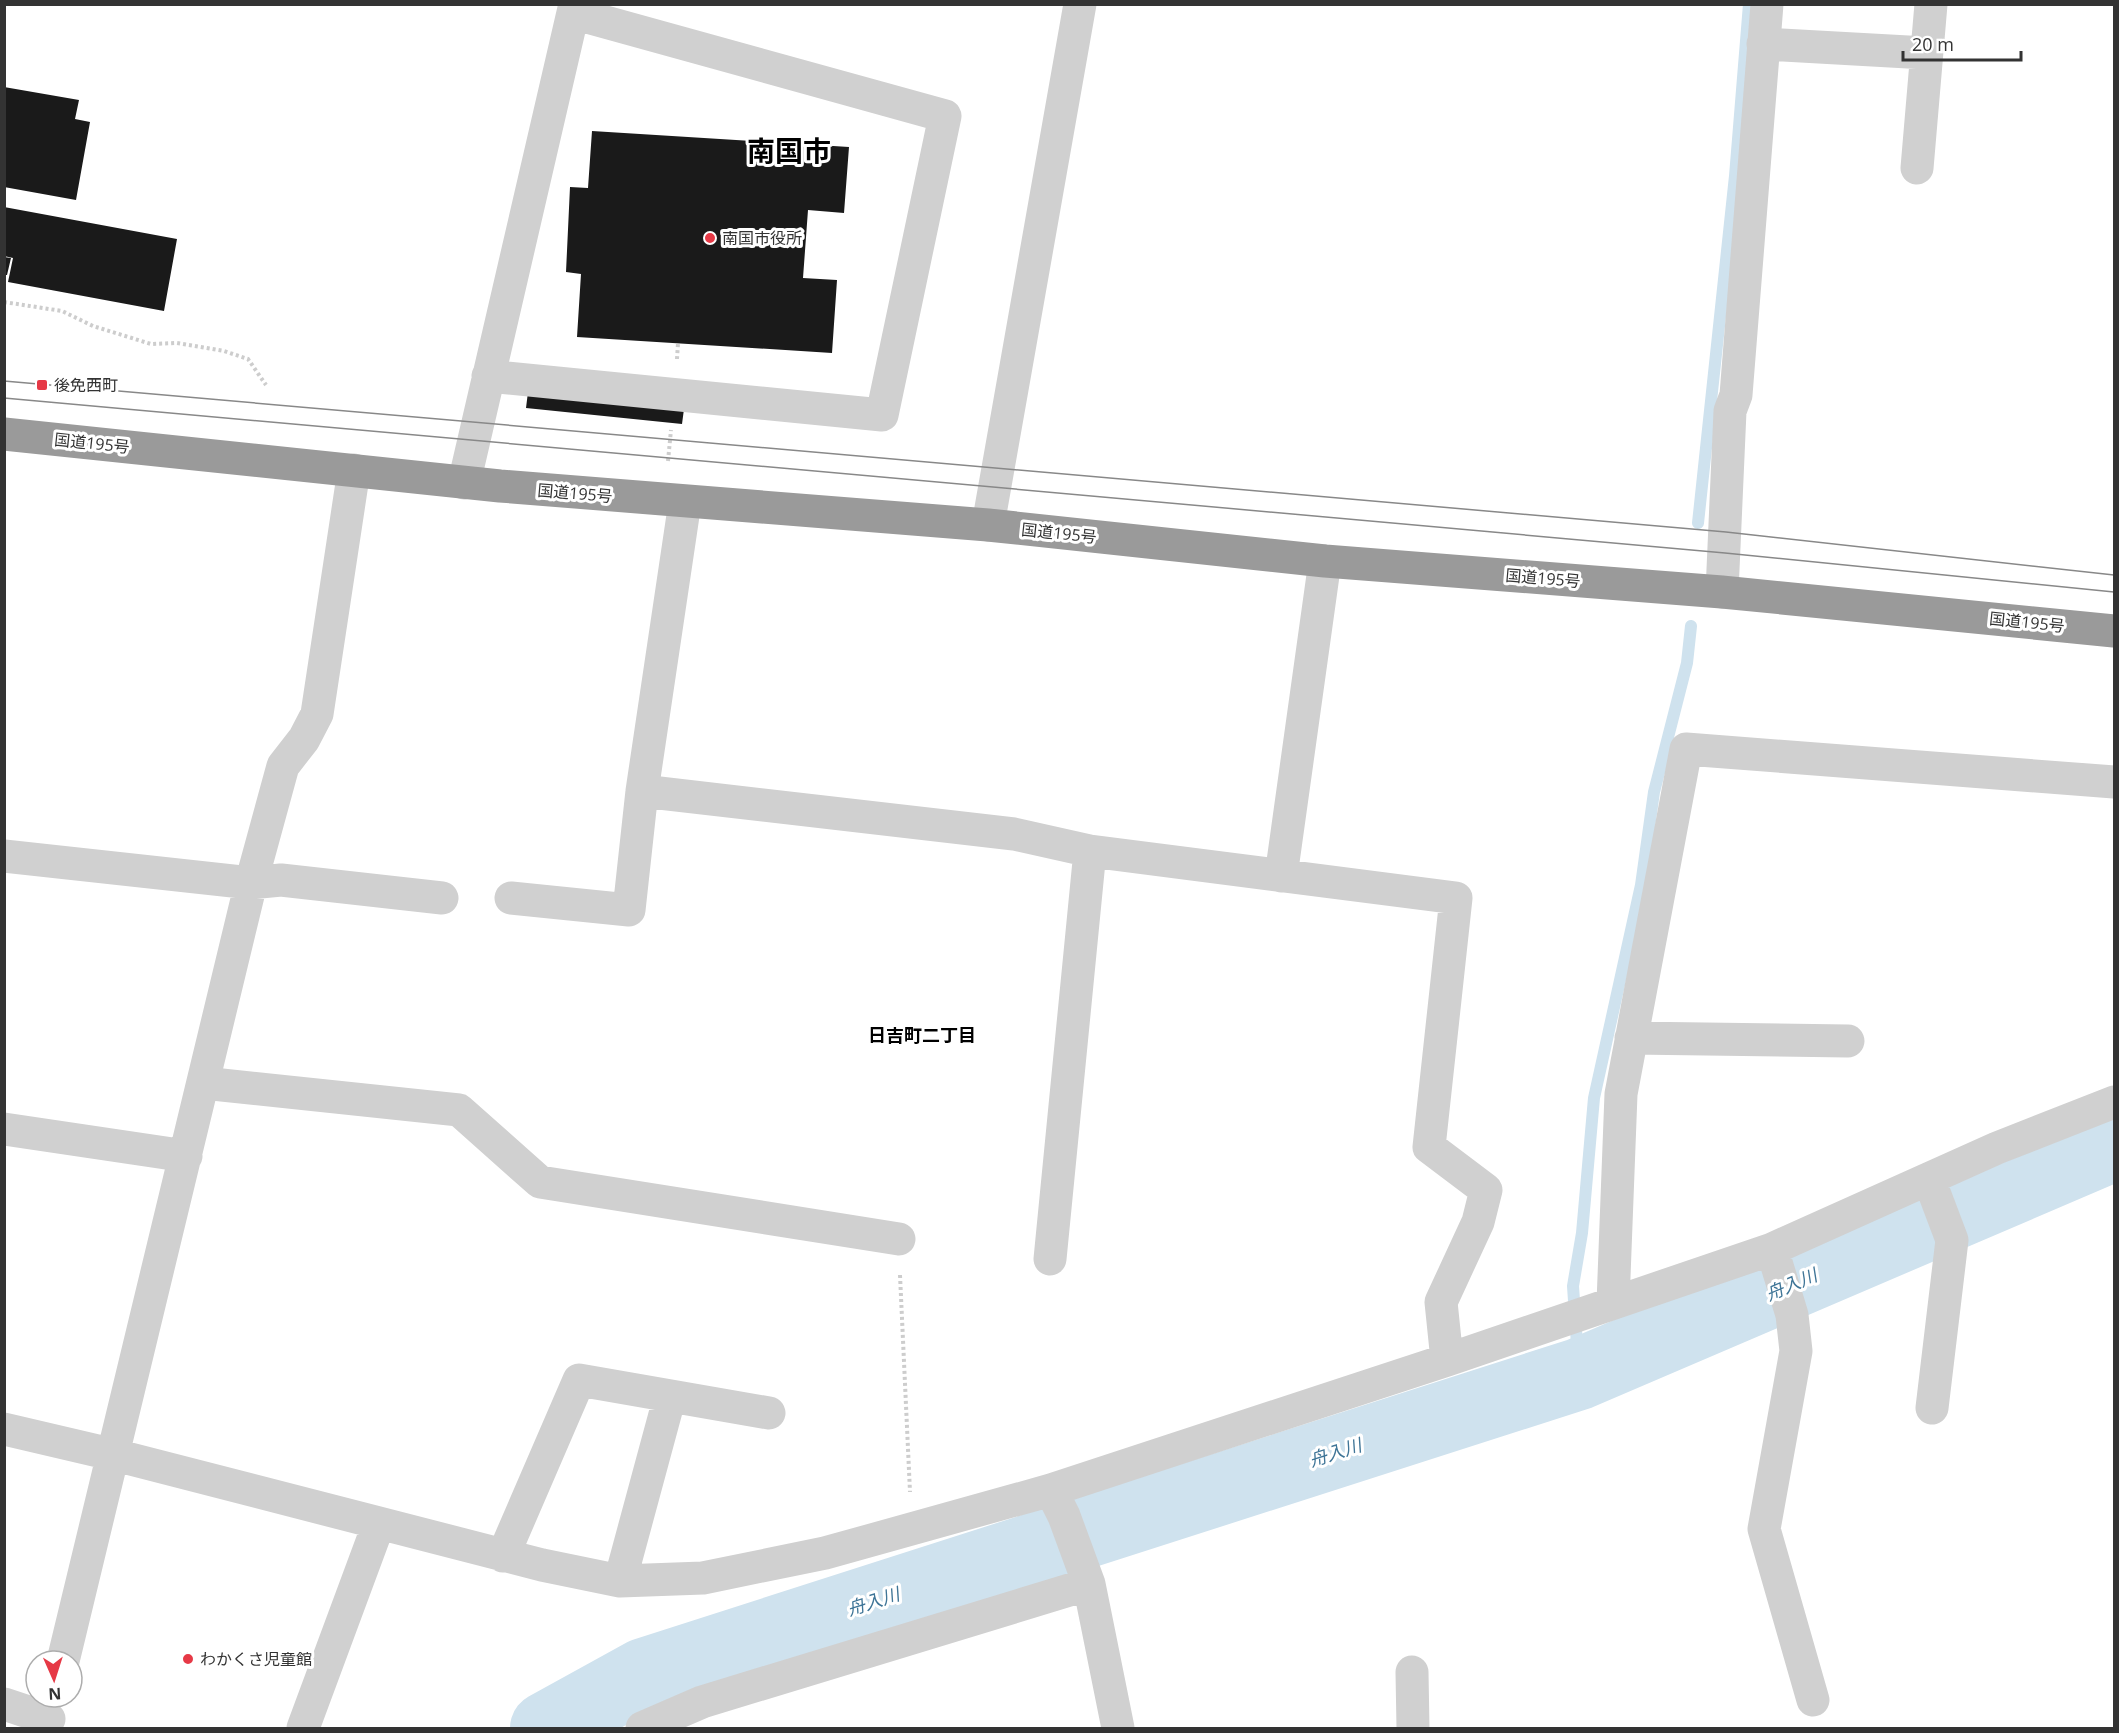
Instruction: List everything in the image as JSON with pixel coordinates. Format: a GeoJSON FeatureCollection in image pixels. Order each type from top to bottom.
{"type":"FeatureCollection","features":[{"type":"Feature","properties":{"kind":"highway","name":"国道195号"},"geometry":{"type":"LineString","coordinates":[[4,434],[464,483],[988,525],[1325,561],[1722,592],[2115,631]]}},
{"type":"Feature","properties":{"kind":"street"},"geometry":{"type":"LineString","coordinates":[[988,525],[1080,4]]}},
{"type":"Feature","properties":{"kind":"street"},"geometry":{"type":"LineString","coordinates":[[1722,592],[1730,411],[1736,395],[1767,4]]}},
{"type":"Feature","properties":{"kind":"street"},"geometry":{"type":"LineString","coordinates":[[1917,168],[1931,4]]}},
{"type":"Feature","properties":{"kind":"street"},"geometry":{"type":"LineString","coordinates":[[464,483],[488,376],[574,9],[945,116],[882,415],[488,376]]}},
{"type":"Feature","properties":{"kind":"street"},"geometry":{"type":"LineString","coordinates":[[1763,44],[1926,53]]}},
{"type":"Feature","properties":{"kind":"street"},"geometry":{"type":"LineString","coordinates":[[66,1649],[115,1455],[251,883],[283,766],[304,739],[317,714],[354,470]]}},
{"type":"Feature","properties":{"kind":"street"},"geometry":{"type":"LineString","coordinates":[[511,898],[629,910],[642,791],[686,502]]}},
{"type":"Feature","properties":{"kind":"street"},"geometry":{"type":"LineString","coordinates":[[1281,876],[1325,561]]}},
{"type":"Feature","properties":{"kind":"street"},"geometry":{"type":"LineString","coordinates":[[1612,1303],[1621,1094],[1686,749],[2115,783]]}},
{"type":"Feature","properties":{"kind":"street"},"geometry":{"type":"LineString","coordinates":[[642,791],[1014,834],[1090,851],[1456,898],[1429,1148],[1486,1190],[1478,1222],[1441,1302],[1446,1360]]}},
{"type":"Feature","properties":{"kind":"street"},"geometry":{"type":"LineString","coordinates":[[1050,1259],[1090,851]]}},
{"type":"Feature","properties":{"kind":"street"},"geometry":{"type":"LineString","coordinates":[[4,856],[251,883],[281,880],[442,898]]}},
{"type":"Feature","properties":{"kind":"street"},"geometry":{"type":"LineString","coordinates":[[1631,1038],[1848,1041]]}},
{"type":"Feature","properties":{"kind":"street"},"geometry":{"type":"LineString","coordinates":[[203,1083],[459,1110],[540,1182],[899,1239]]}},
{"type":"Feature","properties":{"kind":"street"},"geometry":{"type":"LineString","coordinates":[[4,1429],[115,1455],[503,1556],[620,1581],[703,1578],[825,1553],[1051,1490],[1446,1360],[1772,1249],[1997,1148],[2115,1102]]}},
{"type":"Feature","properties":{"kind":"street"},"geometry":{"type":"LineString","coordinates":[[4,1129],[186,1156]]}},
{"type":"Feature","properties":{"kind":"street"},"geometry":{"type":"LineString","coordinates":[[1929,1179],[1952,1240],[1932,1408]]}},
{"type":"Feature","properties":{"kind":"street"},"geometry":{"type":"LineString","coordinates":[[1772,1249],[1792,1315],[1796,1351],[1764,1529],[1813,1700]]}},
{"type":"Feature","properties":{"kind":"street"},"geometry":{"type":"LineString","coordinates":[[503,1556],[579,1380],[769,1413]]}},
{"type":"Feature","properties":{"kind":"street"},"geometry":{"type":"LineString","coordinates":[[620,1581],[670,1396]]}},
{"type":"Feature","properties":{"kind":"street"},"geometry":{"type":"LineString","coordinates":[[1051,1490],[1064,1516],[1089,1584],[1118,1728]]}},
{"type":"Feature","properties":{"kind":"street"},"geometry":{"type":"LineString","coordinates":[[303,1728],[379,1523]]}},
{"type":"Feature","properties":{"kind":"street"},"geometry":{"type":"LineString","coordinates":[[642,1728],[702,1702],[1089,1584]]}},
{"type":"Feature","properties":{"kind":"street"},"geometry":{"type":"LineString","coordinates":[[1412,1672],[1413,1728]]}},
{"type":"Feature","properties":{"kind":"street"},"geometry":{"type":"LineString","coordinates":[[4,1704],[50,1715]]}},
{"type":"Feature","properties":{"kind":"path"},"geometry":{"type":"LineString","coordinates":[[4,302],[63,311],[93,326],[151,344],[177,343],[224,351],[248,359],[266,385]]}},
{"type":"Feature","properties":{"kind":"path"},"geometry":{"type":"LineString","coordinates":[[668,463],[671,428]]}},
{"type":"Feature","properties":{"kind":"path"},"geometry":{"type":"LineString","coordinates":[[899,1239],[911,1529]]}},
{"type":"Feature","properties":{"kind":"building"},"geometry":{"type":"Polygon","coordinates":[[[4,87],[79,100],[75,119],[90,122],[76,200],[4,187],[4,87]]]}},
{"type":"Feature","properties":{"kind":"building"},"geometry":{"type":"Polygon","coordinates":[[[592,131],[849,147],[844,213],[808,210],[803,278],[837,280],[832,353],[577,337],[581,274],[566,272],[570,187],[588,188],[592,131]]]}},
{"type":"Feature","properties":{"kind":"building"},"geometry":{"type":"Polygon","coordinates":[[[4,207],[177,239],[164,311],[8,282],[13,258],[4,256],[4,207]]]}},
{"type":"Feature","properties":{"kind":"building"},"geometry":{"type":"Polygon","coordinates":[[[4,257],[11,258],[7,275],[4,275],[4,257]]]}},
{"type":"Feature","properties":{"kind":"building"},"geometry":{"type":"Polygon","coordinates":[[[528,392],[684,409],[682,424],[526,408],[528,392]]]}},
{"type":"Feature","properties":{"kind":"waterway"},"geometry":{"type":"LineString","coordinates":[[1698,523],[1735,176],[1749,4]]}},
{"type":"Feature","properties":{"kind":"waterway"},"geometry":{"type":"LineString","coordinates":[[1579,1374],[1573,1286],[1582,1233],[1594,1098],[1641,885],[1654,792],[1687,663],[1691,626]]}},
{"type":"Feature","properties":{"kind":"waterway","name":"舟入川"},"geometry":{"type":"LineString","coordinates":[[546,1728],[644,1674],[1579,1374],[2114,1145]]}},
{"type":"Feature","properties":{"kind":"tram line"},"geometry":{"type":"LineString","coordinates":[[4,381],[1726,532],[2114,575]]}},
{"type":"Feature","properties":{"kind":"tram line"},"geometry":{"type":"LineString","coordinates":[[4,398],[1725,553],[2114,592]]}},
{"type":"Feature","properties":{"kind":"place","name":"南国市役所"},"geometry":{"type":"Point","coordinates":[710,238]}},
{"type":"Feature","properties":{"kind":"place","name":"後免西町"},"geometry":{"type":"Point","coordinates":[42,385]}},
{"type":"Feature","properties":{"kind":"place","name":"わかくさ児童館"},"geometry":{"type":"Point","coordinates":[188,1659]}},
{"type":"Feature","properties":{"kind":"district","name":"南国市"},"geometry":{"type":"Point","coordinates":[789,150]}},
{"type":"Feature","properties":{"kind":"district","name":"日吉町二丁目"},"geometry":{"type":"Point","coordinates":[922,1035]}}]}
